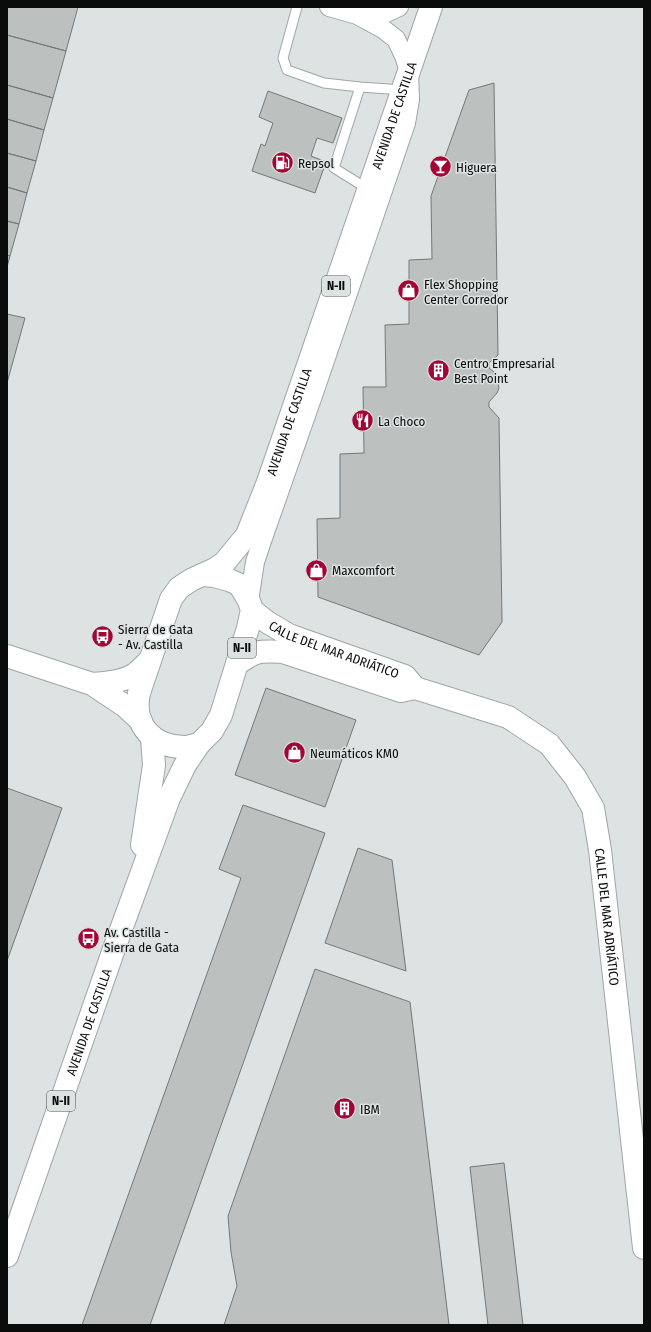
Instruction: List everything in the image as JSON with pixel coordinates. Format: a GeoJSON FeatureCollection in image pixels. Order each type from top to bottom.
{"type":"FeatureCollection","features":[{"type":"Feature","properties":{"kind":"main road","name":"N-II"},"geometry":{"type":"LineString","coordinates":[[406,80],[431,7]]}},
{"type":"Feature","properties":{"kind":"main road","name":"AVENIDA DE CASTILLA"},"geometry":{"type":"LineString","coordinates":[[202,575],[224,564],[247,535],[268,482],[406,80]]}},
{"type":"Feature","properties":{"kind":"main road","name":"N-II"},"geometry":{"type":"LineString","coordinates":[[146,729],[136,704],[171,599],[179,588],[202,575]]}},
{"type":"Feature","properties":{"kind":"main road","name":"CALLE DEL MAR ADRIÁTICO"},"geometry":{"type":"LineString","coordinates":[[202,575],[214,576],[238,584],[250,605],[267,622],[289,635],[405,676],[415,688]]}},
{"type":"Feature","properties":{"kind":"main road","name":"N-II"},"geometry":{"type":"LineString","coordinates":[[199,744],[212,731],[220,715],[248,628],[250,605]]}},
{"type":"Feature","properties":{"kind":"main road","name":"CALLE DEL MAR ADRIÁTICO"},"geometry":{"type":"LineString","coordinates":[[237,664],[250,655],[262,651],[283,652],[400,691],[415,688],[508,717],[549,744],[574,777],[593,808],[600,850],[644,1248]]}},
{"type":"Feature","properties":{"kind":"main road"},"geometry":{"type":"LineString","coordinates":[[7,656],[92,684],[126,706],[146,729],[167,744],[187,746],[199,744]]}},
{"type":"Feature","properties":{"kind":"main road"},"geometry":{"type":"LineString","coordinates":[[92,684],[115,682],[135,674],[150,661]]}},
{"type":"Feature","properties":{"kind":"main road","name":"AVENIDA DE CASTILLA"},"geometry":{"type":"LineString","coordinates":[[131,901],[143,840],[154,765],[146,729]]}},
{"type":"Feature","properties":{"kind":"main road","name":"AVENIDA DE CASTILLA"},"geometry":{"type":"LineString","coordinates":[[7,1256],[131,901],[169,798],[185,765],[199,744]]}},
{"type":"Feature","properties":{"kind":"street"},"geometry":{"type":"LineString","coordinates":[[328,7],[357,15],[383,29],[396,39],[404,56],[406,80]]}},
{"type":"Feature","properties":{"kind":"street"},"geometry":{"type":"LineString","coordinates":[[357,15],[384,14],[399,7]]}},
{"type":"Feature","properties":{"kind":"street","name":"AVENIDA DE CASTILLA"},"geometry":{"type":"LineString","coordinates":[[250,605],[255,562],[406,123],[410,100],[406,80]]}},
{"type":"Feature","properties":{"kind":"lane"},"geometry":{"type":"LineString","coordinates":[[297,7],[283,58],[287,70],[324,83],[360,88],[406,80]]}},
{"type":"Feature","properties":{"kind":"lane"},"geometry":{"type":"LineString","coordinates":[[360,88],[334,168],[369,190]]}},
{"type":"Feature","properties":{"kind":"building"},"geometry":{"type":"Polygon","coordinates":[[[7,7],[78,7],[66,51],[7,35],[7,7]]]}},
{"type":"Feature","properties":{"kind":"building"},"geometry":{"type":"Polygon","coordinates":[[[7,35],[66,51],[53,98],[7,85],[7,35]]]}},
{"type":"Feature","properties":{"kind":"building","name":"Centro Empresarial Best Point"},"geometry":{"type":"Polygon","coordinates":[[[494,83],[498,355],[489,363],[489,368],[497,377],[499,388],[497,393],[489,402],[489,407],[499,418],[502,622],[479,655],[318,597],[317,519],[340,518],[340,454],[364,453],[363,387],[386,387],[385,325],[409,324],[409,260],[432,259],[431,196],[469,90],[494,83]]]}},
{"type":"Feature","properties":{"kind":"building"},"geometry":{"type":"Polygon","coordinates":[[[7,85],[53,98],[44,130],[7,119],[7,85]]]}},
{"type":"Feature","properties":{"kind":"building"},"geometry":{"type":"Polygon","coordinates":[[[268,91],[342,118],[333,143],[317,138],[311,156],[326,162],[315,193],[252,171],[261,144],[265,146],[273,123],[259,117],[268,91]]]}},
{"type":"Feature","properties":{"kind":"building"},"geometry":{"type":"Polygon","coordinates":[[[7,119],[44,130],[36,161],[7,153],[7,119]]]}},
{"type":"Feature","properties":{"kind":"building"},"geometry":{"type":"Polygon","coordinates":[[[7,153],[36,161],[27,193],[7,187],[7,153]]]}},
{"type":"Feature","properties":{"kind":"building"},"geometry":{"type":"Polygon","coordinates":[[[7,187],[27,193],[19,224],[7,221],[7,187]]]}},
{"type":"Feature","properties":{"kind":"building"},"geometry":{"type":"Polygon","coordinates":[[[7,221],[19,224],[10,256],[7,255],[7,221]]]}},
{"type":"Feature","properties":{"kind":"building"},"geometry":{"type":"Polygon","coordinates":[[[7,255],[10,256],[7,267],[7,255]]]}},
{"type":"Feature","properties":{"kind":"building"},"geometry":{"type":"Polygon","coordinates":[[[7,314],[25,318],[7,383],[7,314]]]}},
{"type":"Feature","properties":{"kind":"building","name":"Neumáticos KM0"},"geometry":{"type":"Polygon","coordinates":[[[266,688],[356,720],[325,807],[235,775],[266,688]]]}},
{"type":"Feature","properties":{"kind":"building"},"geometry":{"type":"Polygon","coordinates":[[[7,788],[62,808],[7,961],[7,788]]]}},
{"type":"Feature","properties":{"kind":"building"},"geometry":{"type":"Polygon","coordinates":[[[243,805],[325,833],[150,1325],[82,1325],[241,878],[219,869],[243,805]]]}},
{"type":"Feature","properties":{"kind":"building"},"geometry":{"type":"Polygon","coordinates":[[[358,848],[392,860],[406,971],[325,943],[358,848]]]}},
{"type":"Feature","properties":{"kind":"building","name":"IBM"},"geometry":{"type":"Polygon","coordinates":[[[315,969],[410,1002],[449,1325],[224,1325],[237,1286],[231,1252],[228,1216],[315,969]]]}},
{"type":"Feature","properties":{"kind":"building"},"geometry":{"type":"Polygon","coordinates":[[[504,1163],[523,1325],[488,1325],[470,1167],[504,1163]]]}},
{"type":"Feature","properties":{"kind":"place","name":"Repsol"},"geometry":{"type":"Point","coordinates":[283,163]}},
{"type":"Feature","properties":{"kind":"place","name":"Higuera"},"geometry":{"type":"Point","coordinates":[441,167]}},
{"type":"Feature","properties":{"kind":"place","name":"Flex Shopping Center Corredor"},"geometry":{"type":"Point","coordinates":[408,291]}},
{"type":"Feature","properties":{"kind":"place","name":"Centro Empresarial Best Point"},"geometry":{"type":"Point","coordinates":[439,370]}},
{"type":"Feature","properties":{"kind":"place","name":"La Choco"},"geometry":{"type":"Point","coordinates":[363,421]}},
{"type":"Feature","properties":{"kind":"place","name":"Maxcomfort"},"geometry":{"type":"Point","coordinates":[317,570]}},
{"type":"Feature","properties":{"kind":"place","name":"Sierra de Gata - Av. Castilla"},"geometry":{"type":"Point","coordinates":[102,636]}},
{"type":"Feature","properties":{"kind":"place","name":"Neumáticos KM0"},"geometry":{"type":"Point","coordinates":[294,753]}},
{"type":"Feature","properties":{"kind":"place","name":"Av. Castilla - Sierra de Gata"},"geometry":{"type":"Point","coordinates":[89,939]}},
{"type":"Feature","properties":{"kind":"place","name":"IBM"},"geometry":{"type":"Point","coordinates":[344,1109]}}]}
